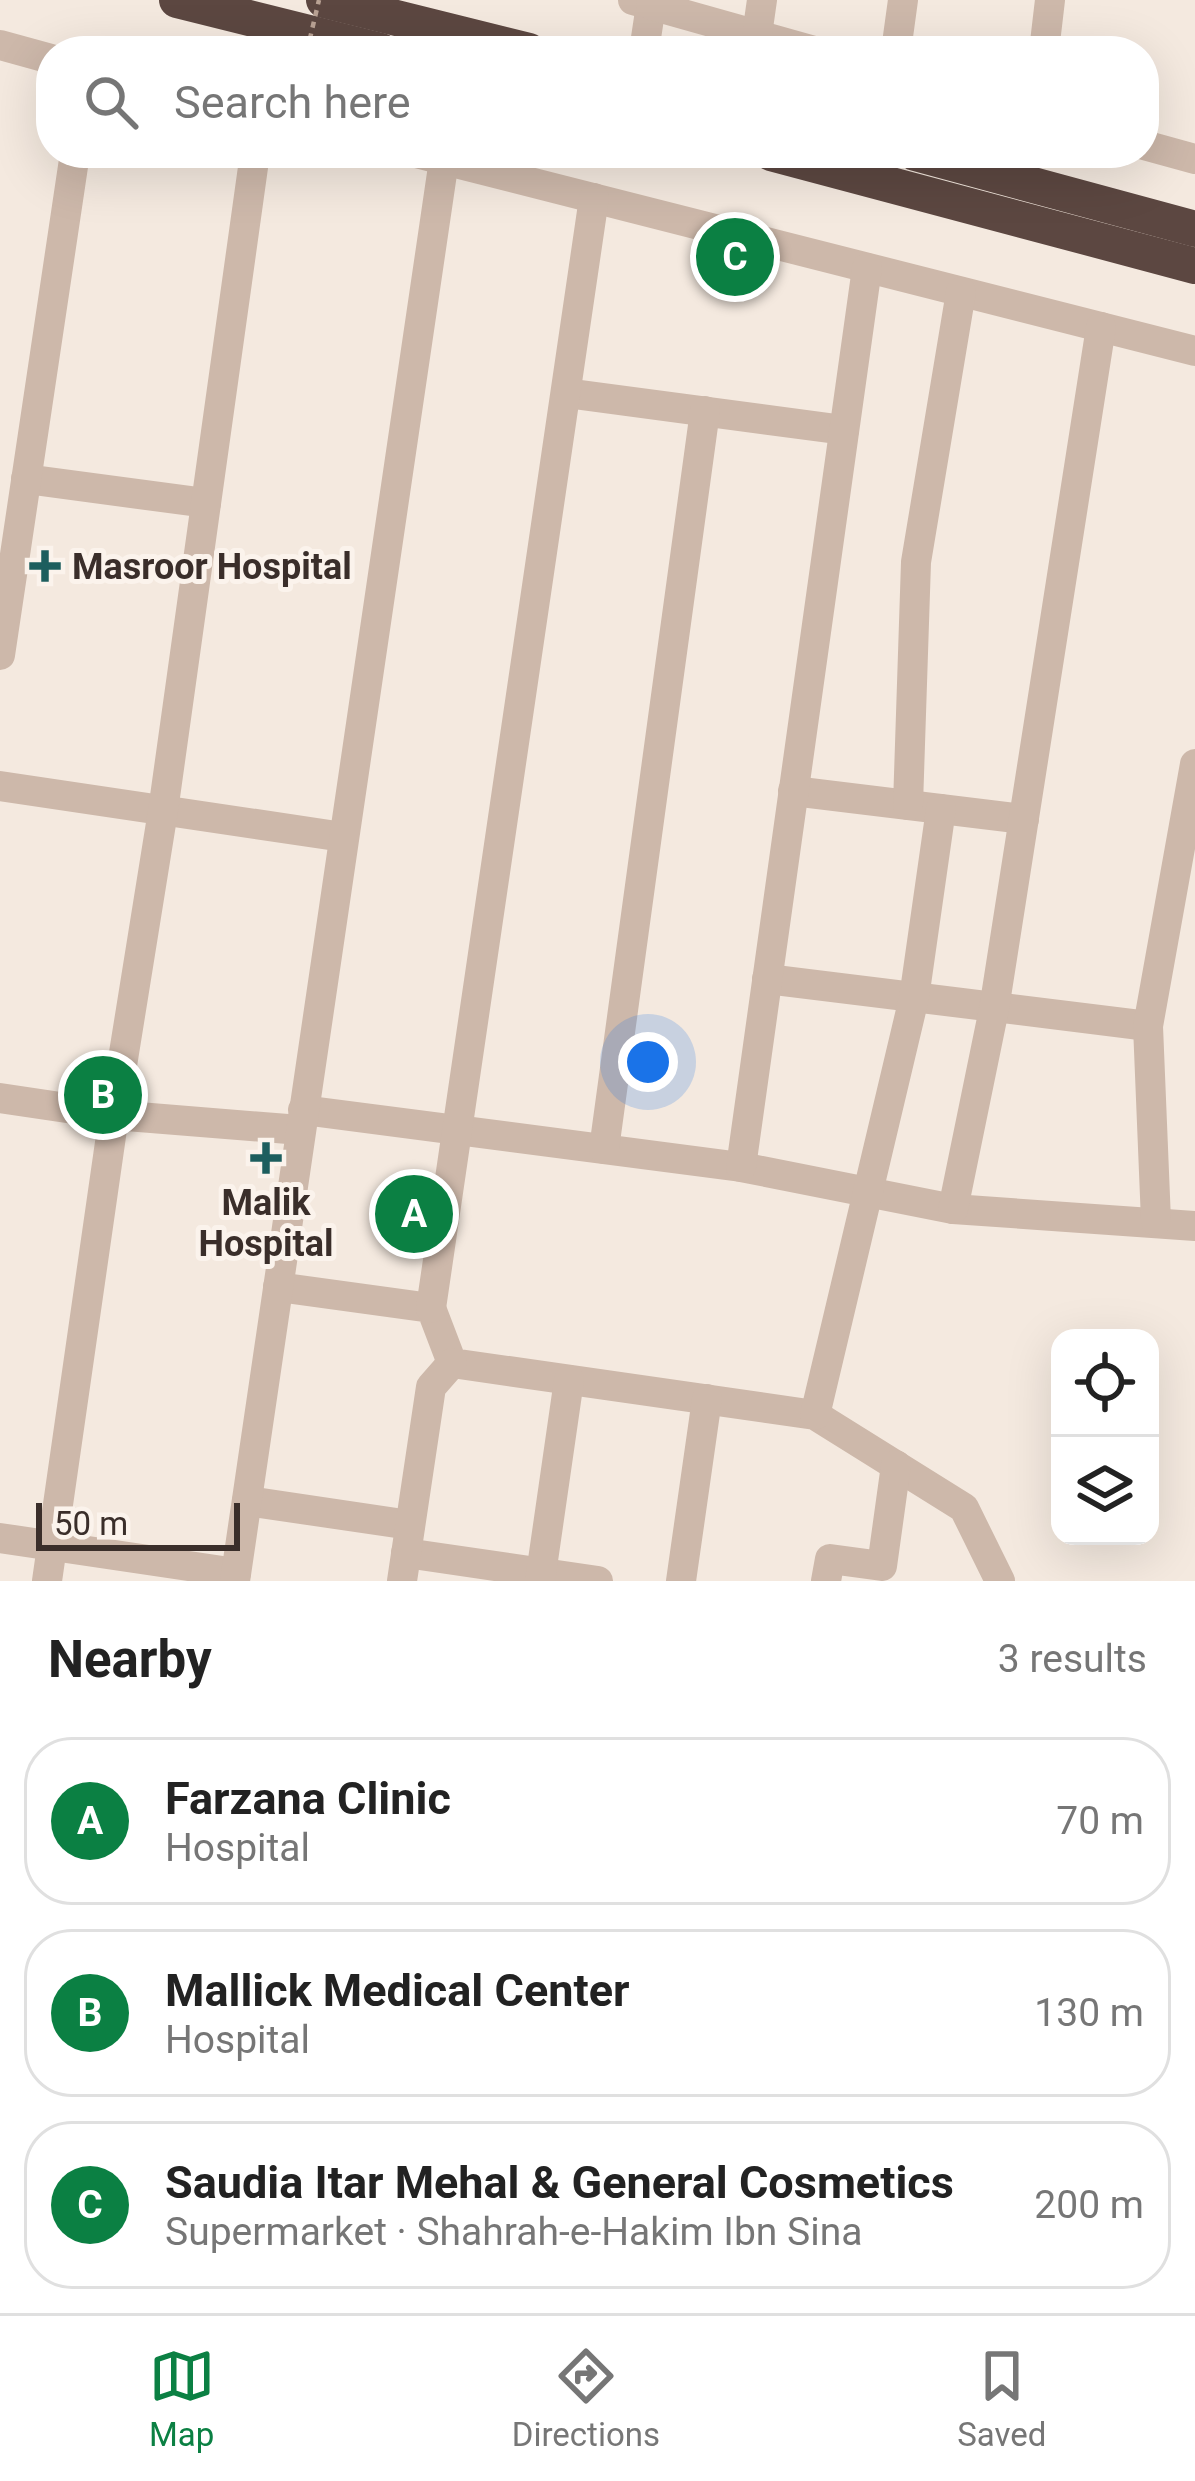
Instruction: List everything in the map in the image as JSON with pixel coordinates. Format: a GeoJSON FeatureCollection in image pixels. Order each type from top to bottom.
{"type":"FeatureCollection","features":[{"type":"Feature","properties":{"kind":"highway"},"geometry":{"type":"LineString","coordinates":[[177,0],[321,36]]}},
{"type":"Feature","properties":{"kind":"highway"},"geometry":{"type":"LineString","coordinates":[[322,0],[468,36]]}},
{"type":"Feature","properties":{"kind":"highway"},"geometry":{"type":"LineString","coordinates":[[827,168],[1195,266]]}},
{"type":"Feature","properties":{"kind":"highway"},"geometry":{"type":"LineString","coordinates":[[970,168],[1195,229]]}},
{"type":"Feature","properties":{"kind":"street"},"geometry":{"type":"LineString","coordinates":[[757,35],[762,0]]}},
{"type":"Feature","properties":{"kind":"street"},"geometry":{"type":"LineString","coordinates":[[898,36],[903,0]]}},
{"type":"Feature","properties":{"kind":"street"},"geometry":{"type":"LineString","coordinates":[[1046,36],[1050,0]]}},
{"type":"Feature","properties":{"kind":"street"},"geometry":{"type":"LineString","coordinates":[[643,36],[642,2],[761,36]]}},
{"type":"Feature","properties":{"kind":"street"},"geometry":{"type":"LineString","coordinates":[[0,45],[36,55]]}},
{"type":"Feature","properties":{"kind":"street"},"geometry":{"type":"LineString","coordinates":[[1159,149],[1195,159]]}},
{"type":"Feature","properties":{"kind":"street"},"geometry":{"type":"LineString","coordinates":[[0,655],[72,168]]}},
{"type":"Feature","properties":{"kind":"street"},"geometry":{"type":"LineString","coordinates":[[47,1581],[163,811],[253,168]]}},
{"type":"Feature","properties":{"kind":"street"},"geometry":{"type":"LineString","coordinates":[[0,1538],[236,1577],[433,168]]}},
{"type":"Feature","properties":{"kind":"street"},"geometry":{"type":"LineString","coordinates":[[483,168],[1195,351]]}},
{"type":"Feature","properties":{"kind":"street"},"geometry":{"type":"LineString","coordinates":[[452,1363],[431,1308],[594,198]]}},
{"type":"Feature","properties":{"kind":"street"},"geometry":{"type":"LineString","coordinates":[[741,1167],[867,268]]}},
{"type":"Feature","properties":{"kind":"street"},"geometry":{"type":"LineString","coordinates":[[908,805],[916,562],[961,292]]}},
{"type":"Feature","properties":{"kind":"street"},"geometry":{"type":"LineString","coordinates":[[953,1209],[994,1009],[1101,327]]}},
{"type":"Feature","properties":{"kind":"street"},"geometry":{"type":"LineString","coordinates":[[566,393],[844,430]]}},
{"type":"Feature","properties":{"kind":"street"},"geometry":{"type":"LineString","coordinates":[[604,1149],[705,411]]}},
{"type":"Feature","properties":{"kind":"street"},"geometry":{"type":"LineString","coordinates":[[26,479],[206,503]]}},
{"type":"Feature","properties":{"kind":"street"},"geometry":{"type":"LineString","coordinates":[[1156,1221],[1148,1026],[1195,764]]}},
{"type":"Feature","properties":{"kind":"street"},"geometry":{"type":"LineString","coordinates":[[0,786],[343,837]]}},
{"type":"Feature","properties":{"kind":"street"},"geometry":{"type":"LineString","coordinates":[[793,791],[1024,819]]}},
{"type":"Feature","properties":{"kind":"street"},"geometry":{"type":"LineString","coordinates":[[815,1415],[914,998],[941,809]]}},
{"type":"Feature","properties":{"kind":"street"},"geometry":{"type":"LineString","coordinates":[[767,979],[1148,1026]]}},
{"type":"Feature","properties":{"kind":"street"},"geometry":{"type":"LineString","coordinates":[[0,1098],[114,1115],[458,1130],[741,1167],[953,1209],[1195,1226]]}},
{"type":"Feature","properties":{"kind":"street"},"geometry":{"type":"LineString","coordinates":[[278,1287],[431,1308]]}},
{"type":"Feature","properties":{"kind":"street"},"geometry":{"type":"LineString","coordinates":[[452,1363],[815,1415],[964,1508],[1000,1581]]}},
{"type":"Feature","properties":{"kind":"street"},"geometry":{"type":"LineString","coordinates":[[406,1553],[431,1387],[452,1363]]}},
{"type":"Feature","properties":{"kind":"street"},"geometry":{"type":"LineString","coordinates":[[540,1577],[569,1380]]}},
{"type":"Feature","properties":{"kind":"street"},"geometry":{"type":"LineString","coordinates":[[681,1581],[707,1400]]}},
{"type":"Feature","properties":{"kind":"street"},"geometry":{"type":"LineString","coordinates":[[826,1581],[830,1559],[883,1566],[896,1465]]}},
{"type":"Feature","properties":{"kind":"street"},"geometry":{"type":"LineString","coordinates":[[247,1501],[406,1553],[540,1577],[598,1581]]}},
{"type":"Feature","properties":{"kind":"path"},"geometry":{"type":"LineString","coordinates":[[311,36],[322,0]]}},
{"type":"Feature","properties":{"kind":"place","name":"Saudia Itar Mehal & General Cosmetics"},"geometry":{"type":"Point","coordinates":[735,257]}},
{"type":"Feature","properties":{"kind":"place","name":"Masroor Hospital"},"geometry":{"type":"Point","coordinates":[45,566]}},
{"type":"Feature","properties":{"kind":"place","name":"Mallick Medical Center"},"geometry":{"type":"Point","coordinates":[103,1095]}},
{"type":"Feature","properties":{"kind":"place","name":"Malik Hospital"},"geometry":{"type":"Point","coordinates":[266,1158]}},
{"type":"Feature","properties":{"kind":"place","name":"Farzana Clinic"},"geometry":{"type":"Point","coordinates":[414,1214]}}]}
